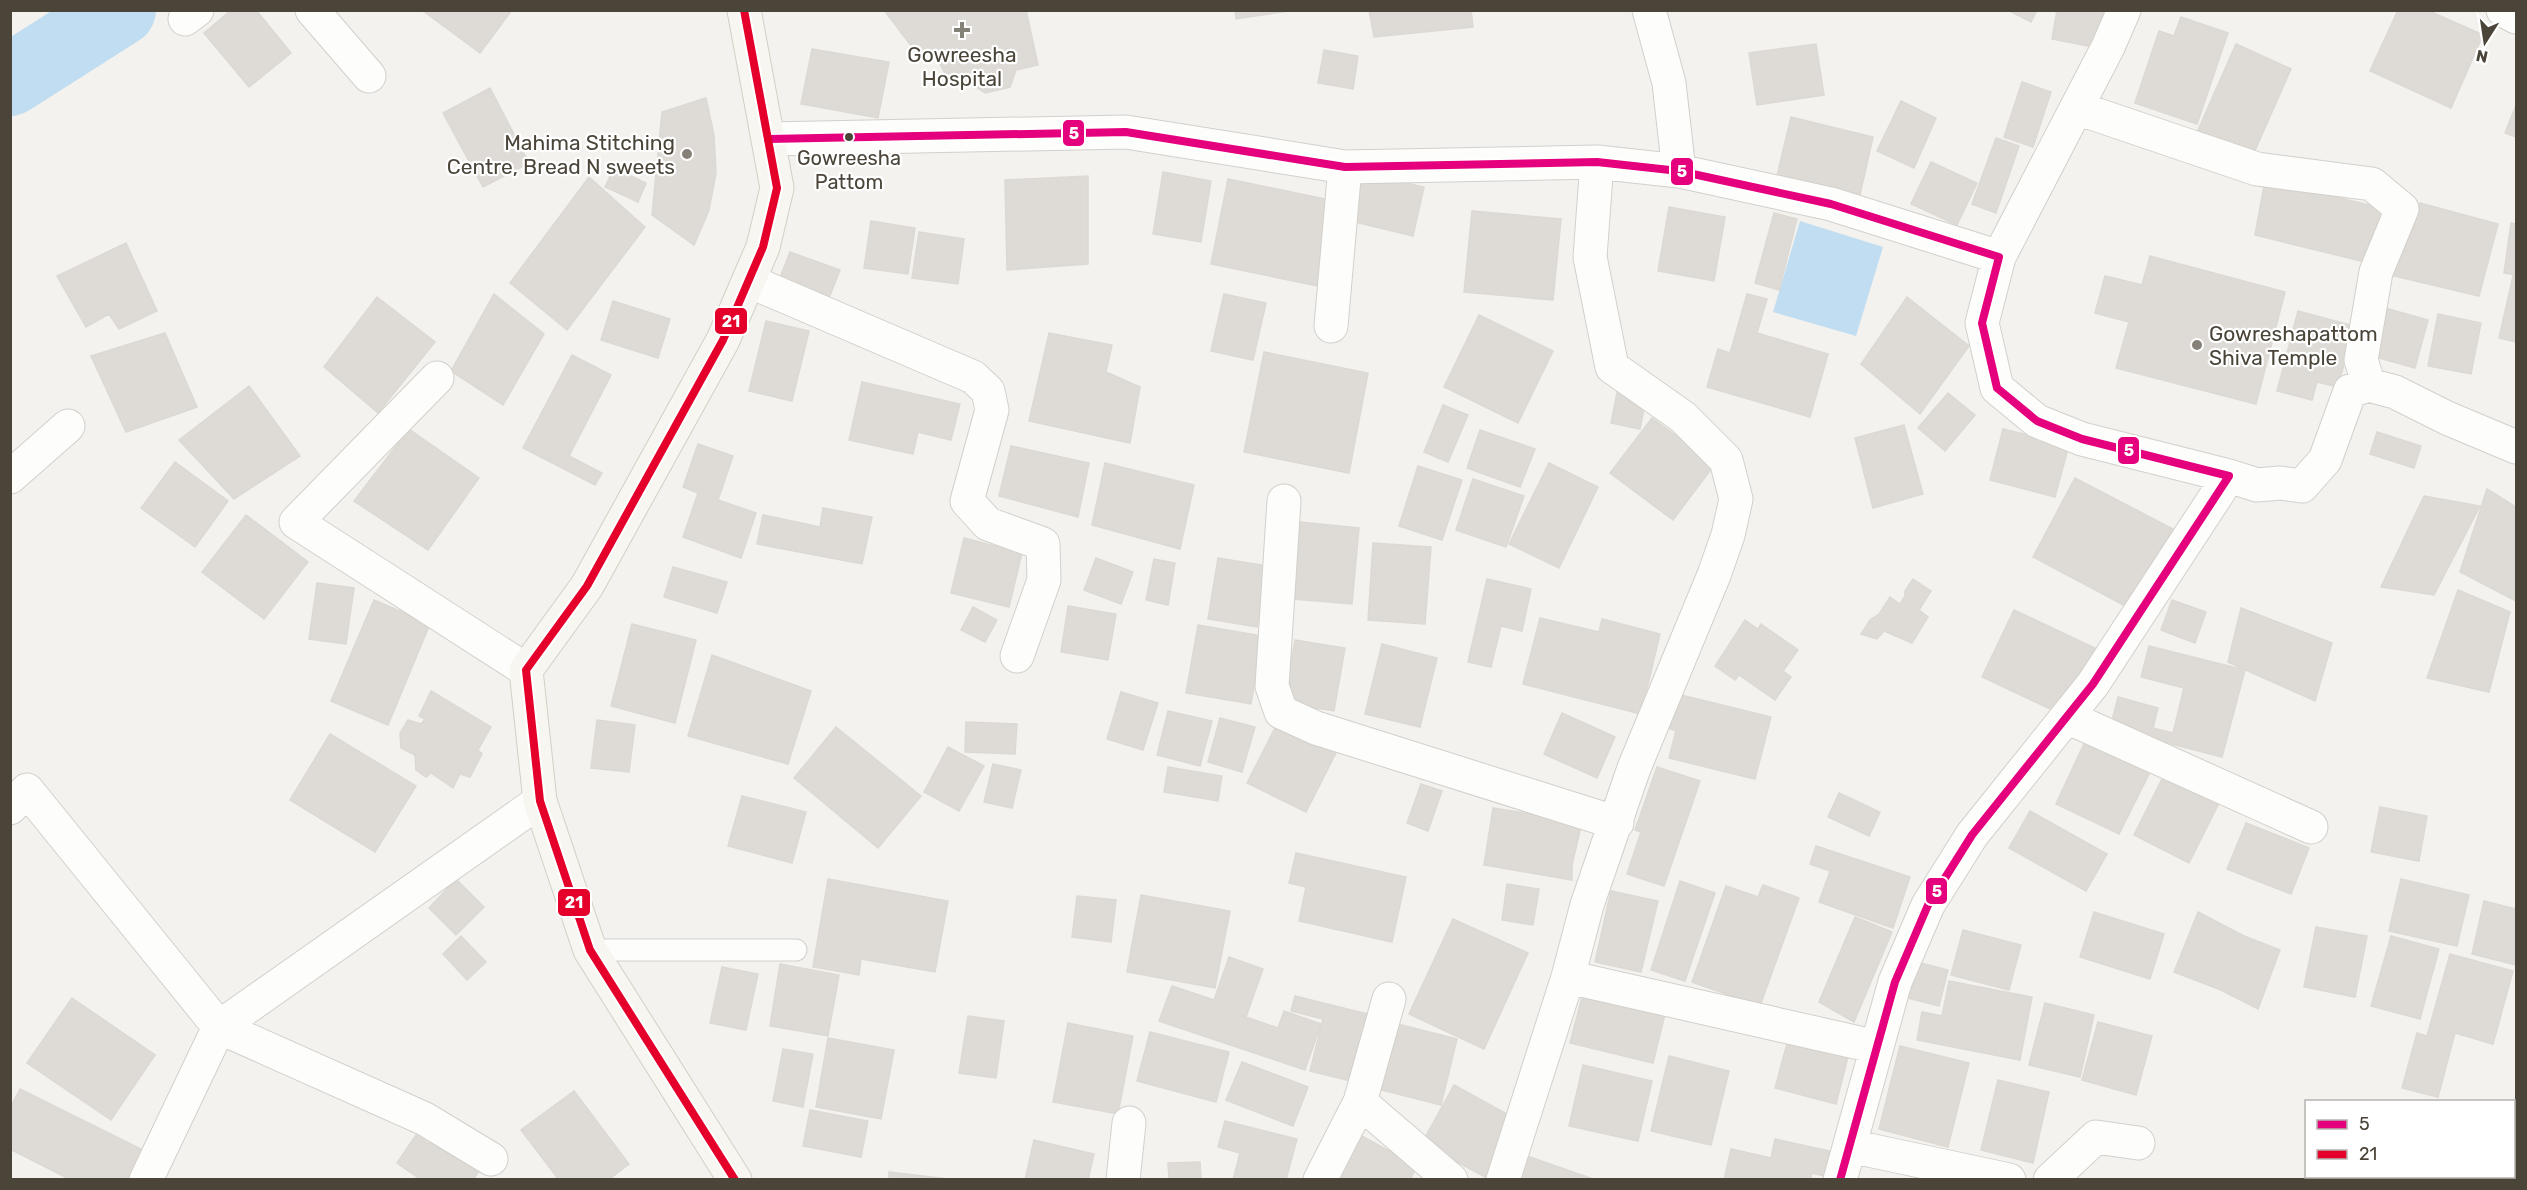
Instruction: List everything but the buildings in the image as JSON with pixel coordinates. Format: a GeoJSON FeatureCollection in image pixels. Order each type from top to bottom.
{"type":"FeatureCollection","features":[{"type":"Feature","properties":{"kind":"street"},"geometry":{"type":"LineString","coordinates":[[312,10],[369,76]]}},
{"type":"Feature","properties":{"kind":"street"},"geometry":{"type":"LineString","coordinates":[[735,1179],[590,950],[540,801],[526,670],[586,586],[723,340],[763,247],[777,188],[744,10]]}},
{"type":"Feature","properties":{"kind":"street"},"geometry":{"type":"LineString","coordinates":[[1649,10],[1669,83],[1679,171]]}},
{"type":"Feature","properties":{"kind":"street"},"geometry":{"type":"LineString","coordinates":[[2124,10],[2077,108],[1999,257],[1982,323],[1997,388],[2037,421],[2082,440],[2257,485],[2280,483],[2302,486],[2325,460],[2350,391],[2369,385],[2395,392],[2447,418],[2517,447]]}},
{"type":"Feature","properties":{"kind":"street"},"geometry":{"type":"LineString","coordinates":[[2503,10],[2517,17]]}},
{"type":"Feature","properties":{"kind":"street"},"geometry":{"type":"LineString","coordinates":[[2077,108],[2257,169],[2372,184],[2402,209],[2376,272],[2361,360],[2369,385]]}},
{"type":"Feature","properties":{"kind":"street"},"geometry":{"type":"LineString","coordinates":[[768,139],[1126,132],[1345,167],[1597,162],[1679,171],[1831,204],[1999,257]]}},
{"type":"Feature","properties":{"kind":"street"},"geometry":{"type":"LineString","coordinates":[[1503,1179],[1568,977],[1587,905],[1634,768],[1714,575],[1728,535],[1736,499],[1726,460],[1683,417],[1612,367],[1590,257],[1597,162]]}},
{"type":"Feature","properties":{"kind":"street"},"geometry":{"type":"LineString","coordinates":[[1331,326],[1345,167]]}},
{"type":"Feature","properties":{"kind":"street"},"geometry":{"type":"LineString","coordinates":[[749,281],[974,377],[987,391],[992,410],[968,501],[988,524],[1043,544],[1044,580],[1017,656]]}},
{"type":"Feature","properties":{"kind":"street"},"geometry":{"type":"LineString","coordinates":[[437,378],[296,522],[526,670]]}},
{"type":"Feature","properties":{"kind":"street"},"geometry":{"type":"LineString","coordinates":[[10,477],[68,426]]}},
{"type":"Feature","properties":{"kind":"street"},"geometry":{"type":"LineString","coordinates":[[1840,1179],[1896,982],[1928,905],[1972,835],[2093,684],[2229,476]]}},
{"type":"Feature","properties":{"kind":"street"},"geometry":{"type":"LineString","coordinates":[[1284,501],[1272,686],[1281,712],[1316,728],[1617,823]]}},
{"type":"Feature","properties":{"kind":"street"},"geometry":{"type":"LineString","coordinates":[[2067,717],[2311,827]]}},
{"type":"Feature","properties":{"kind":"street"},"geometry":{"type":"LineString","coordinates":[[16,790],[219,1027],[425,1119],[491,1159]]}},
{"type":"Feature","properties":{"kind":"street"},"geometry":{"type":"LineString","coordinates":[[146,1179],[219,1027],[540,801]]}},
{"type":"Feature","properties":{"kind":"street"},"geometry":{"type":"LineString","coordinates":[[1568,977],[1877,1047]]}},
{"type":"Feature","properties":{"kind":"street"},"geometry":{"type":"LineString","coordinates":[[1320,1179],[1360,1102],[1389,999]]}},
{"type":"Feature","properties":{"kind":"street"},"geometry":{"type":"LineString","coordinates":[[1360,1102],[1451,1179]]}},
{"type":"Feature","properties":{"kind":"street"},"geometry":{"type":"LineString","coordinates":[[1123,1179],[1129,1123]]}},
{"type":"Feature","properties":{"kind":"street"},"geometry":{"type":"LineString","coordinates":[[2050,1179],[2096,1137],[2138,1143]]}},
{"type":"Feature","properties":{"kind":"street"},"geometry":{"type":"LineString","coordinates":[[1850,1146],[2009,1179]]}},
{"type":"Feature","properties":{"kind":"lane"},"geometry":{"type":"LineString","coordinates":[[590,950],[796,950]]}},
{"type":"Feature","properties":{"kind":"water"},"geometry":{"type":"Polygon","coordinates":[[[1800,221],[1883,247],[1856,336],[1773,312],[1800,221]]]}},
{"type":"Feature","properties":{"kind":"waterway"},"geometry":{"type":"LineString","coordinates":[[10,80],[120,10]]}},
{"type":"Feature","properties":{"kind":"transit line","name":"21"},"geometry":{"type":"LineString","coordinates":[[735,1180],[590,950],[540,801],[526,670],[587,586],[723,340],[763,247],[777,188],[744,10]]}},
{"type":"Feature","properties":{"kind":"transit line","name":"5"},"geometry":{"type":"LineString","coordinates":[[768,139],[1126,132],[1345,167],[1597,162],[1679,171],[1831,204],[1999,257],[1982,323],[1997,388],[2037,421],[2082,439],[2229,476],[2093,684],[1972,835],[1928,905],[1895,982],[1840,1180]]}},
{"type":"Feature","properties":{"kind":"place","name":"Gowreesha Hospital"},"geometry":{"type":"Point","coordinates":[962,30]}},
{"type":"Feature","properties":{"kind":"place","name":"Gowreesha Pattom"},"geometry":{"type":"Point","coordinates":[849,137]}},
{"type":"Feature","properties":{"kind":"place","name":"Mahima Stitching Centre, Bread N sweets"},"geometry":{"type":"Point","coordinates":[687,154]}},
{"type":"Feature","properties":{"kind":"place","name":"Gowreshapattom Shiva Temple"},"geometry":{"type":"Point","coordinates":[2197,345]}}]}
